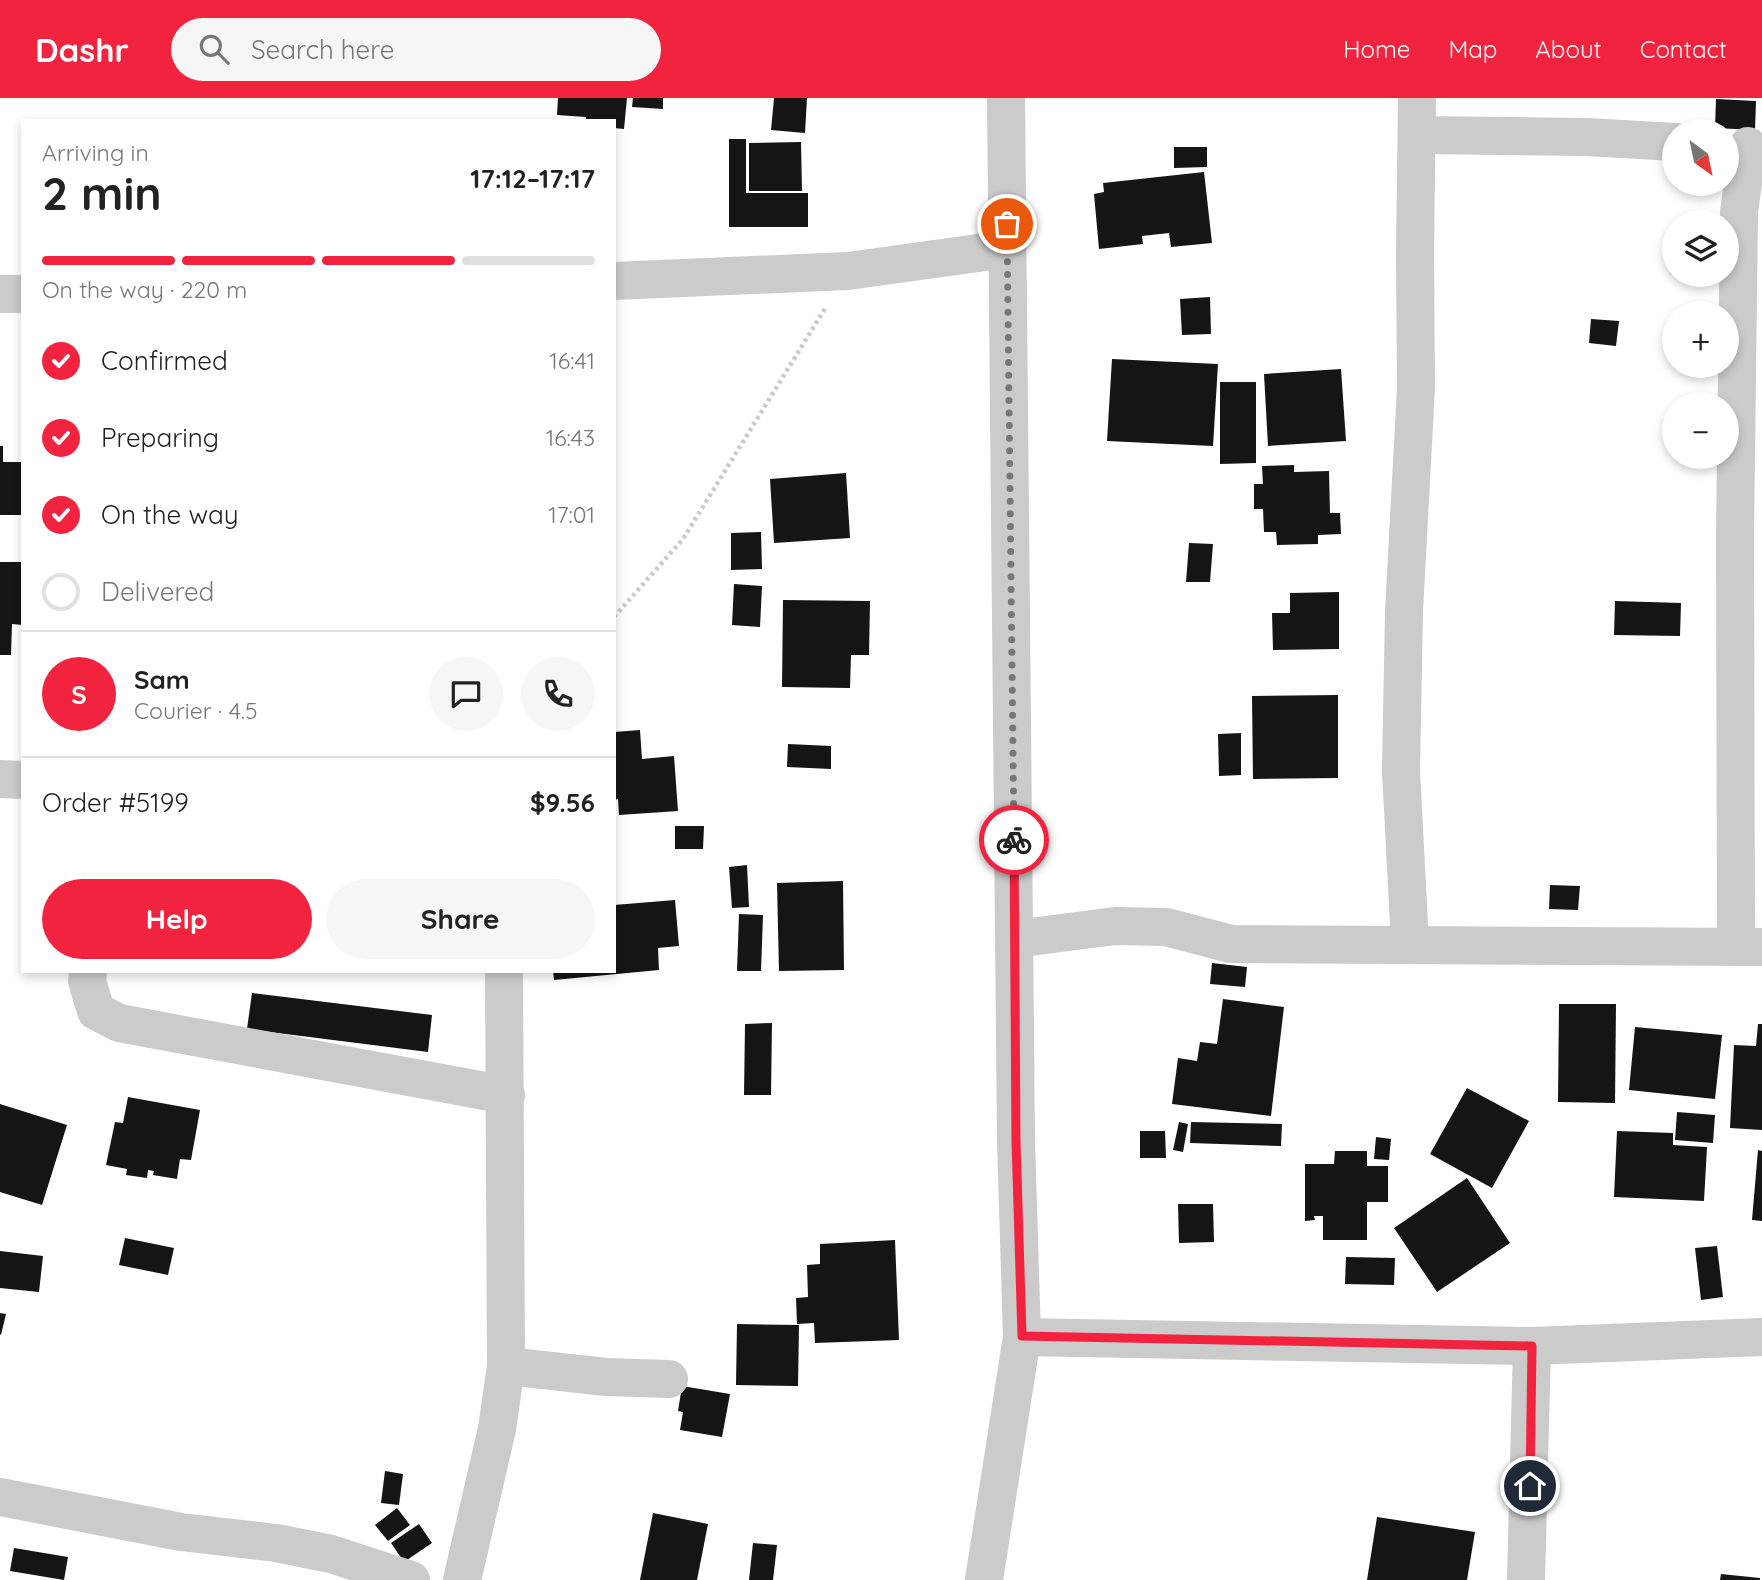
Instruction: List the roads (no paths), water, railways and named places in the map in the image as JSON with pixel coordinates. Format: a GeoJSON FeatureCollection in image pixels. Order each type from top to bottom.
{"type":"FeatureCollection","features":[{"type":"Feature","properties":{"kind":"street"},"geometry":{"type":"LineString","coordinates":[[984,1580],[1022,1336],[1016,1141],[1006,98]]}},
{"type":"Feature","properties":{"kind":"street"},"geometry":{"type":"LineString","coordinates":[[1410,944],[1401,771],[1404,611],[1416,388],[1417,117],[1586,137],[1662,141]]}},
{"type":"Feature","properties":{"kind":"street"},"geometry":{"type":"LineString","coordinates":[[1015,939],[1115,926],[1166,927],[1231,944],[1749,947],[1735,537],[1739,212],[1746,146]]}},
{"type":"Feature","properties":{"kind":"street"},"geometry":{"type":"LineString","coordinates":[[616,281],[848,271],[1007,249]]}},
{"type":"Feature","properties":{"kind":"street"},"geometry":{"type":"LineString","coordinates":[[0,294],[21,293]]}},
{"type":"Feature","properties":{"kind":"street"},"geometry":{"type":"LineString","coordinates":[[0,779],[21,780]]}},
{"type":"Feature","properties":{"kind":"street"},"geometry":{"type":"LineString","coordinates":[[89,973],[87,981],[96,1011],[119,1023],[506,1095]]}},
{"type":"Feature","properties":{"kind":"street"},"geometry":{"type":"LineString","coordinates":[[461,1580],[496,1429],[506,1366],[504,973]]}},
{"type":"Feature","properties":{"kind":"street"},"geometry":{"type":"LineString","coordinates":[[1022,1336],[1532,1346],[1762,1338]]}},
{"type":"Feature","properties":{"kind":"street"},"geometry":{"type":"LineString","coordinates":[[1526,1580],[1532,1346]]}},
{"type":"Feature","properties":{"kind":"street"},"geometry":{"type":"LineString","coordinates":[[506,1366],[606,1377],[669,1379]]}},
{"type":"Feature","properties":{"kind":"street"},"geometry":{"type":"LineString","coordinates":[[0,1497],[181,1532],[276,1543],[331,1554],[411,1580]]}}]}
